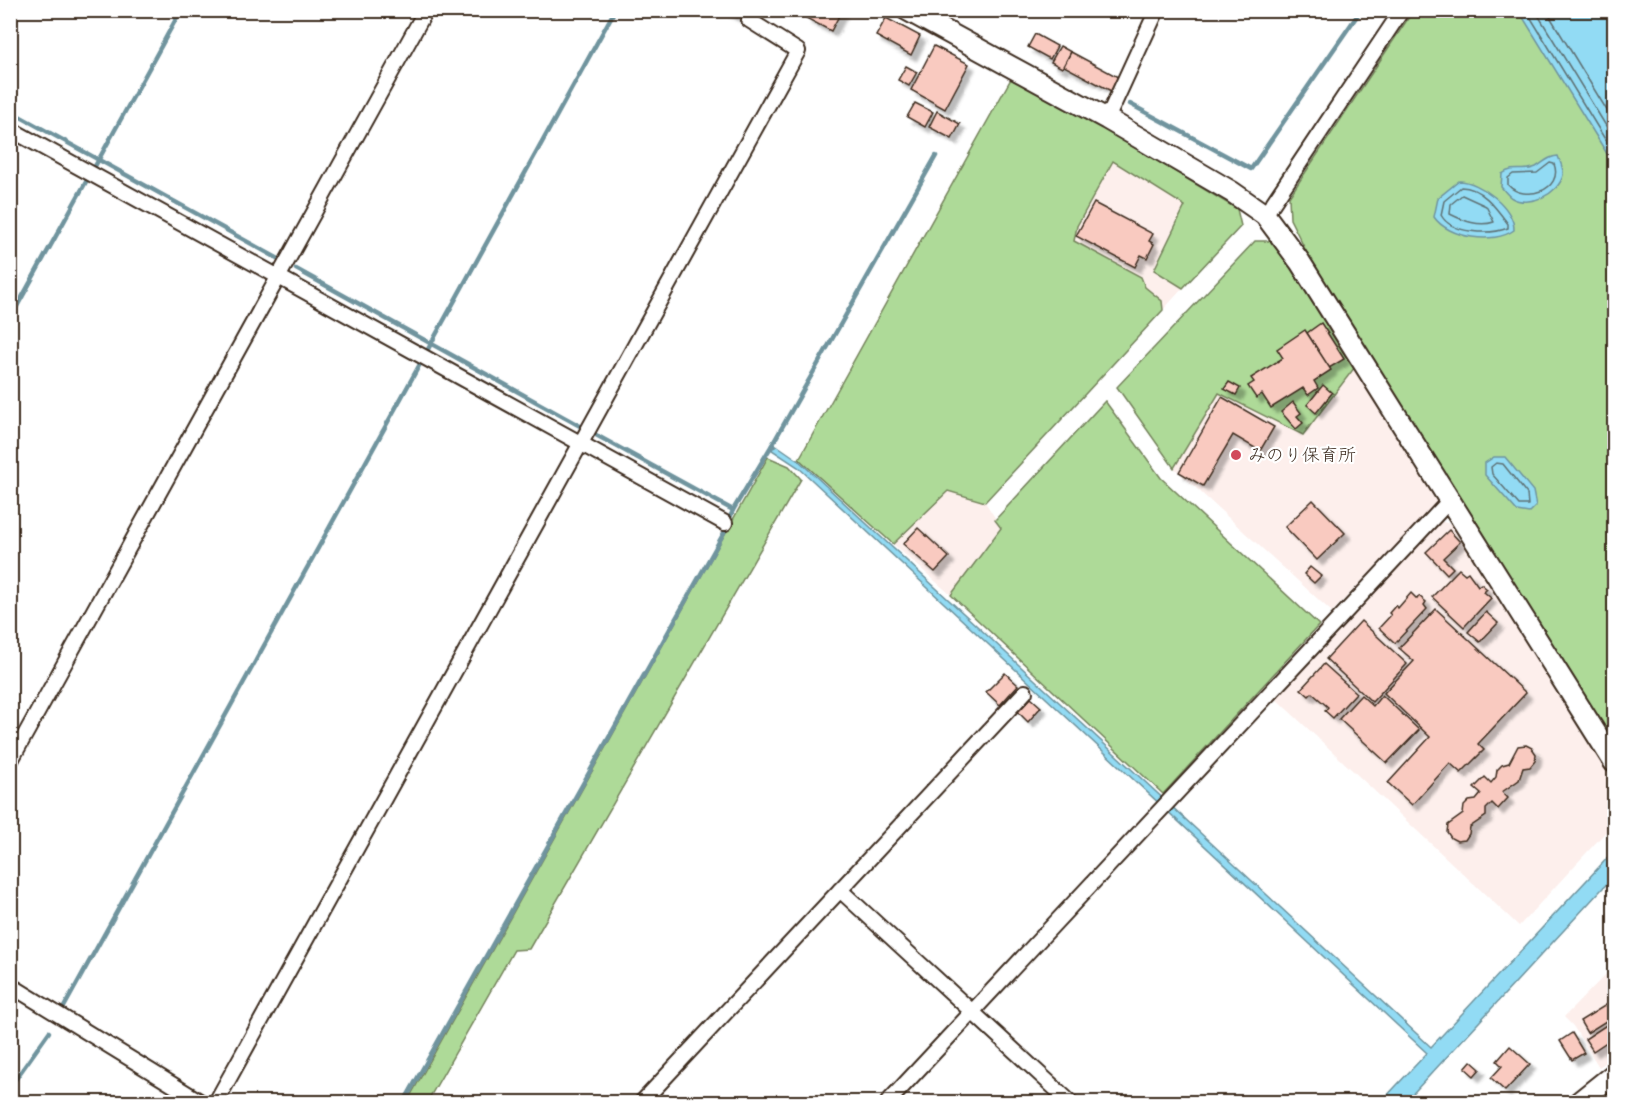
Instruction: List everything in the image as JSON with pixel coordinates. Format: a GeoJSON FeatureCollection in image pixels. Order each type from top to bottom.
{"type":"FeatureCollection","features":[{"type":"Feature","properties":{"kind":"street"},"geometry":{"type":"LineString","coordinates":[[10,762],[426,10]]}},
{"type":"Feature","properties":{"kind":"street"},"geometry":{"type":"LineString","coordinates":[[216,1102],[798,51],[749,20],[755,10]]}},
{"type":"Feature","properties":{"kind":"street"},"geometry":{"type":"LineString","coordinates":[[907,10],[1107,119],[1265,215],[1300,262],[1614,762]]}},
{"type":"Feature","properties":{"kind":"street"},"geometry":{"type":"LineString","coordinates":[[1107,119],[1157,10]]}},
{"type":"Feature","properties":{"kind":"street"},"geometry":{"type":"LineString","coordinates":[[1265,215],[1402,10]]}},
{"type":"Feature","properties":{"kind":"street"},"geometry":{"type":"LineString","coordinates":[[10,129],[725,523]]}},
{"type":"Feature","properties":{"kind":"street"},"geometry":{"type":"LineString","coordinates":[[888,1102],[1449,501]]}},
{"type":"Feature","properties":{"kind":"street"},"geometry":{"type":"LineString","coordinates":[[642,1102],[1025,692]]}},
{"type":"Feature","properties":{"kind":"street"},"geometry":{"type":"LineString","coordinates":[[840,890],[1070,1102]]}},
{"type":"Feature","properties":{"kind":"street"},"geometry":{"type":"LineString","coordinates":[[10,985],[201,1102]]}},
{"type":"Feature","properties":{"kind":"street"},"geometry":{"type":"LineString","coordinates":[[1579,1102],[1614,1074]]}},
{"type":"Feature","properties":{"kind":"shaded area"},"geometry":{"type":"Polygon","coordinates":[[[1113,160],[1185,206],[1154,270],[1183,288],[1163,310],[1162,301],[1145,287],[1074,241],[1077,226],[1113,160]]]}},
{"type":"Feature","properties":{"kind":"shaded area"},"geometry":{"type":"Polygon","coordinates":[[[1355,367],[1439,500],[1332,612],[1174,468],[1219,393],[1303,435],[1355,367]]]}},
{"type":"Feature","properties":{"kind":"shaded area"},"geometry":{"type":"Polygon","coordinates":[[[948,491],[985,502],[1001,527],[951,595],[893,544],[948,491]]]}},
{"type":"Feature","properties":{"kind":"shaded area"},"geometry":{"type":"Polygon","coordinates":[[[1439,521],[1451,524],[1614,782],[1614,823],[1519,926],[1274,697],[1439,521]]]}},
{"type":"Feature","properties":{"kind":"shaded area"},"geometry":{"type":"Polygon","coordinates":[[[1614,966],[1614,1057],[1599,1067],[1573,1026],[1564,1017],[1614,966]]]}},
{"type":"Feature","properties":{"kind":"green space"},"geometry":{"type":"Polygon","coordinates":[[[1413,11],[1614,11],[1614,750],[1307,253],[1290,219],[1289,197],[1413,11]]]}},
{"type":"Feature","properties":{"kind":"green space"},"geometry":{"type":"Polygon","coordinates":[[[1012,77],[1106,130],[1237,209],[1241,226],[1183,288],[1154,270],[1185,206],[1113,161],[1077,226],[1074,241],[1141,277],[1145,287],[1162,301],[1163,310],[985,502],[948,491],[893,544],[799,459],[1012,77]]]}},
{"type":"Feature","properties":{"kind":"green space"},"geometry":{"type":"Polygon","coordinates":[[[1255,241],[1272,241],[1301,276],[1355,367],[1303,435],[1219,393],[1174,468],[1117,387],[1255,241]]]}},
{"type":"Feature","properties":{"kind":"green space"},"geometry":{"type":"Polygon","coordinates":[[[1105,401],[1161,478],[1319,625],[1163,794],[951,595],[1001,528],[995,520],[1105,401]]]}},
{"type":"Feature","properties":{"kind":"green space"},"geometry":{"type":"Polygon","coordinates":[[[768,457],[789,466],[801,479],[529,949],[514,950],[427,1102],[407,1102],[768,457]]]}},
{"type":"Feature","properties":{"kind":"water"},"geometry":{"type":"Polygon","coordinates":[[[1519,11],[1614,11],[1614,165],[1519,11]]]}},
{"type":"Feature","properties":{"kind":"water"},"geometry":{"type":"Polygon","coordinates":[[[1558,156],[1563,175],[1556,188],[1550,193],[1535,200],[1519,201],[1501,187],[1502,174],[1507,171],[1531,169],[1558,156]]]}},
{"type":"Feature","properties":{"kind":"water"},"geometry":{"type":"Polygon","coordinates":[[[1459,181],[1477,186],[1495,197],[1509,213],[1514,230],[1505,235],[1484,238],[1460,234],[1441,224],[1434,217],[1438,198],[1459,181]]]}},
{"type":"Feature","properties":{"kind":"water"},"geometry":{"type":"Polygon","coordinates":[[[775,444],[798,460],[1431,1047],[1614,851],[1614,876],[1405,1102],[1381,1102],[1427,1053],[798,467],[772,450],[775,444]]]}},
{"type":"Feature","properties":{"kind":"water"},"geometry":{"type":"Polygon","coordinates":[[[1494,457],[1505,457],[1533,491],[1536,506],[1529,513],[1517,511],[1485,475],[1485,463],[1494,457]]]}},
{"type":"Feature","properties":{"kind":"building"},"geometry":{"type":"Polygon","coordinates":[[[723,10],[740,10],[737,17],[723,10]]]}},
{"type":"Feature","properties":{"kind":"building"},"geometry":{"type":"Polygon","coordinates":[[[810,10],[842,10],[831,31],[806,18],[810,10]]]}},
{"type":"Feature","properties":{"kind":"building"},"geometry":{"type":"Polygon","coordinates":[[[886,18],[920,36],[911,55],[876,36],[886,18]]]}},
{"type":"Feature","properties":{"kind":"building"},"geometry":{"type":"Polygon","coordinates":[[[1035,34],[1057,46],[1050,59],[1028,47],[1035,34]]]}},
{"type":"Feature","properties":{"kind":"building"},"geometry":{"type":"Polygon","coordinates":[[[934,46],[969,64],[945,109],[911,90],[934,46]]]}},
{"type":"Feature","properties":{"kind":"building"},"geometry":{"type":"Polygon","coordinates":[[[1060,46],[1071,52],[1062,68],[1051,62],[1060,46]]]}},
{"type":"Feature","properties":{"kind":"building"},"geometry":{"type":"Polygon","coordinates":[[[1071,52],[1118,77],[1111,91],[1064,66],[1071,52]]]}},
{"type":"Feature","properties":{"kind":"building"},"geometry":{"type":"Polygon","coordinates":[[[906,66],[917,72],[909,86],[898,80],[906,66]]]}},
{"type":"Feature","properties":{"kind":"building"},"geometry":{"type":"Polygon","coordinates":[[[915,103],[933,112],[925,127],[907,117],[915,103]]]}},
{"type":"Feature","properties":{"kind":"building"},"geometry":{"type":"Polygon","coordinates":[[[937,111],[960,124],[952,139],[929,127],[937,111]]]}},
{"type":"Feature","properties":{"kind":"building"},"geometry":{"type":"Polygon","coordinates":[[[1094,203],[1153,234],[1149,241],[1154,244],[1147,258],[1141,255],[1135,267],[1076,236],[1094,203]]]}},
{"type":"Feature","properties":{"kind":"building"},"geometry":{"type":"Polygon","coordinates":[[[1321,323],[1344,359],[1329,368],[1307,333],[1321,323]]]}},
{"type":"Feature","properties":{"kind":"building"},"geometry":{"type":"Polygon","coordinates":[[[1305,330],[1331,370],[1314,381],[1318,388],[1308,395],[1303,388],[1271,408],[1262,394],[1256,398],[1248,386],[1254,382],[1251,378],[1283,358],[1277,349],[1305,330]]]}},
{"type":"Feature","properties":{"kind":"building"},"geometry":{"type":"Polygon","coordinates":[[[1229,382],[1240,388],[1236,395],[1224,389],[1229,382]]]}},
{"type":"Feature","properties":{"kind":"building"},"geometry":{"type":"Polygon","coordinates":[[[1323,385],[1332,393],[1316,413],[1307,405],[1323,385]]]}},
{"type":"Feature","properties":{"kind":"building"},"geometry":{"type":"Polygon","coordinates":[[[1222,397],[1274,427],[1260,451],[1233,435],[1203,486],[1179,472],[1222,397]]]}},
{"type":"Feature","properties":{"kind":"building"},"geometry":{"type":"Polygon","coordinates":[[[1293,402],[1301,413],[1297,416],[1303,423],[1296,429],[1281,412],[1293,402]]]}},
{"type":"Feature","properties":{"kind":"building"},"geometry":{"type":"Polygon","coordinates":[[[1313,500],[1345,533],[1317,560],[1285,527],[1313,500]]]}},
{"type":"Feature","properties":{"kind":"building"},"geometry":{"type":"Polygon","coordinates":[[[918,528],[949,557],[935,572],[903,544],[918,528]]]}},
{"type":"Feature","properties":{"kind":"building"},"geometry":{"type":"Polygon","coordinates":[[[1449,530],[1460,542],[1443,558],[1453,568],[1447,574],[1426,552],[1449,530]]]}},
{"type":"Feature","properties":{"kind":"building"},"geometry":{"type":"Polygon","coordinates":[[[1310,567],[1321,576],[1314,583],[1304,574],[1310,567]]]}},
{"type":"Feature","properties":{"kind":"building"},"geometry":{"type":"Polygon","coordinates":[[[1459,569],[1465,574],[1468,572],[1478,586],[1481,584],[1487,589],[1484,592],[1491,598],[1464,627],[1432,597],[1459,569]]]}},
{"type":"Feature","properties":{"kind":"building"},"geometry":{"type":"Polygon","coordinates":[[[1411,593],[1417,599],[1419,596],[1426,602],[1424,605],[1427,609],[1395,643],[1379,628],[1391,615],[1389,613],[1396,605],[1398,608],[1411,593]]]}},
{"type":"Feature","properties":{"kind":"building"},"geometry":{"type":"Polygon","coordinates":[[[1436,609],[1526,693],[1478,744],[1484,750],[1461,773],[1450,763],[1412,805],[1388,783],[1430,737],[1384,693],[1414,661],[1399,648],[1436,609]]]}},
{"type":"Feature","properties":{"kind":"building"},"geometry":{"type":"Polygon","coordinates":[[[1486,612],[1498,623],[1480,642],[1468,632],[1486,612]]]}},
{"type":"Feature","properties":{"kind":"building"},"geometry":{"type":"Polygon","coordinates":[[[1361,621],[1407,664],[1372,702],[1326,659],[1361,621]]]}},
{"type":"Feature","properties":{"kind":"building"},"geometry":{"type":"Polygon","coordinates":[[[1324,664],[1356,693],[1333,718],[1325,711],[1328,707],[1312,693],[1309,696],[1301,689],[1324,664]]]}},
{"type":"Feature","properties":{"kind":"building"},"geometry":{"type":"Polygon","coordinates":[[[1005,673],[1018,685],[1000,705],[986,692],[1005,673]]]}},
{"type":"Feature","properties":{"kind":"building"},"geometry":{"type":"Polygon","coordinates":[[[1361,695],[1373,706],[1382,695],[1419,730],[1387,763],[1339,719],[1361,695]]]}},
{"type":"Feature","properties":{"kind":"building"},"geometry":{"type":"Polygon","coordinates":[[[1031,698],[1041,707],[1028,722],[1018,712],[1031,698]]]}},
{"type":"Feature","properties":{"kind":"building"},"geometry":{"type":"Polygon","coordinates":[[[1526,745],[1536,754],[1535,761],[1530,767],[1523,768],[1519,780],[1502,792],[1508,798],[1498,809],[1492,803],[1486,809],[1486,816],[1470,827],[1465,840],[1457,841],[1451,838],[1447,832],[1448,825],[1463,814],[1464,806],[1469,801],[1476,800],[1481,794],[1474,788],[1485,777],[1491,783],[1496,777],[1497,770],[1509,763],[1518,746],[1526,745]]]}},
{"type":"Feature","properties":{"kind":"building"},"geometry":{"type":"Polygon","coordinates":[[[1614,1000],[1614,1016],[1587,1033],[1580,1021],[1614,1000]]]}},
{"type":"Feature","properties":{"kind":"building"},"geometry":{"type":"Polygon","coordinates":[[[1614,1020],[1614,1037],[1593,1051],[1585,1039],[1614,1020]]]}},
{"type":"Feature","properties":{"kind":"building"},"geometry":{"type":"Polygon","coordinates":[[[1572,1033],[1584,1053],[1572,1060],[1560,1041],[1572,1033]]]}},
{"type":"Feature","properties":{"kind":"building"},"geometry":{"type":"Polygon","coordinates":[[[1510,1046],[1530,1064],[1505,1091],[1491,1078],[1502,1066],[1497,1061],[1510,1046]]]}},
{"type":"Feature","properties":{"kind":"building"},"geometry":{"type":"Polygon","coordinates":[[[1471,1061],[1480,1069],[1474,1076],[1465,1068],[1471,1061]]]}},
{"type":"Feature","properties":{"kind":"waterway"},"geometry":{"type":"LineString","coordinates":[[94,168],[181,10]]}},
{"type":"Feature","properties":{"kind":"waterway"},"geometry":{"type":"LineString","coordinates":[[427,351],[615,10]]}},
{"type":"Feature","properties":{"kind":"waterway"},"geometry":{"type":"LineString","coordinates":[[1130,104],[1251,169],[1361,10]]}},
{"type":"Feature","properties":{"kind":"waterway"},"geometry":{"type":"LineString","coordinates":[[10,111],[277,258]]}},
{"type":"Feature","properties":{"kind":"waterway"},"geometry":{"type":"LineString","coordinates":[[772,445],[936,156]]}},
{"type":"Feature","properties":{"kind":"waterway"},"geometry":{"type":"LineString","coordinates":[[10,319],[87,180]]}},
{"type":"Feature","properties":{"kind":"waterway"},"geometry":{"type":"LineString","coordinates":[[296,269],[580,426]]}},
{"type":"Feature","properties":{"kind":"waterway"},"geometry":{"type":"LineString","coordinates":[[64,1007],[420,364]]}},
{"type":"Feature","properties":{"kind":"waterway"},"geometry":{"type":"LineString","coordinates":[[596,435],[733,510],[772,445],[774,446]]}},
{"type":"Feature","properties":{"kind":"waterway"},"geometry":{"type":"LineString","coordinates":[[404,1102],[725,531],[733,510]]}},
{"type":"Feature","properties":{"kind":"waterway"},"geometry":{"type":"LineString","coordinates":[[10,1087],[49,1032]]}},
{"type":"Feature","properties":{"kind":"place","name":"みのり保育所"},"geometry":{"type":"Point","coordinates":[1236,455]}}]}
